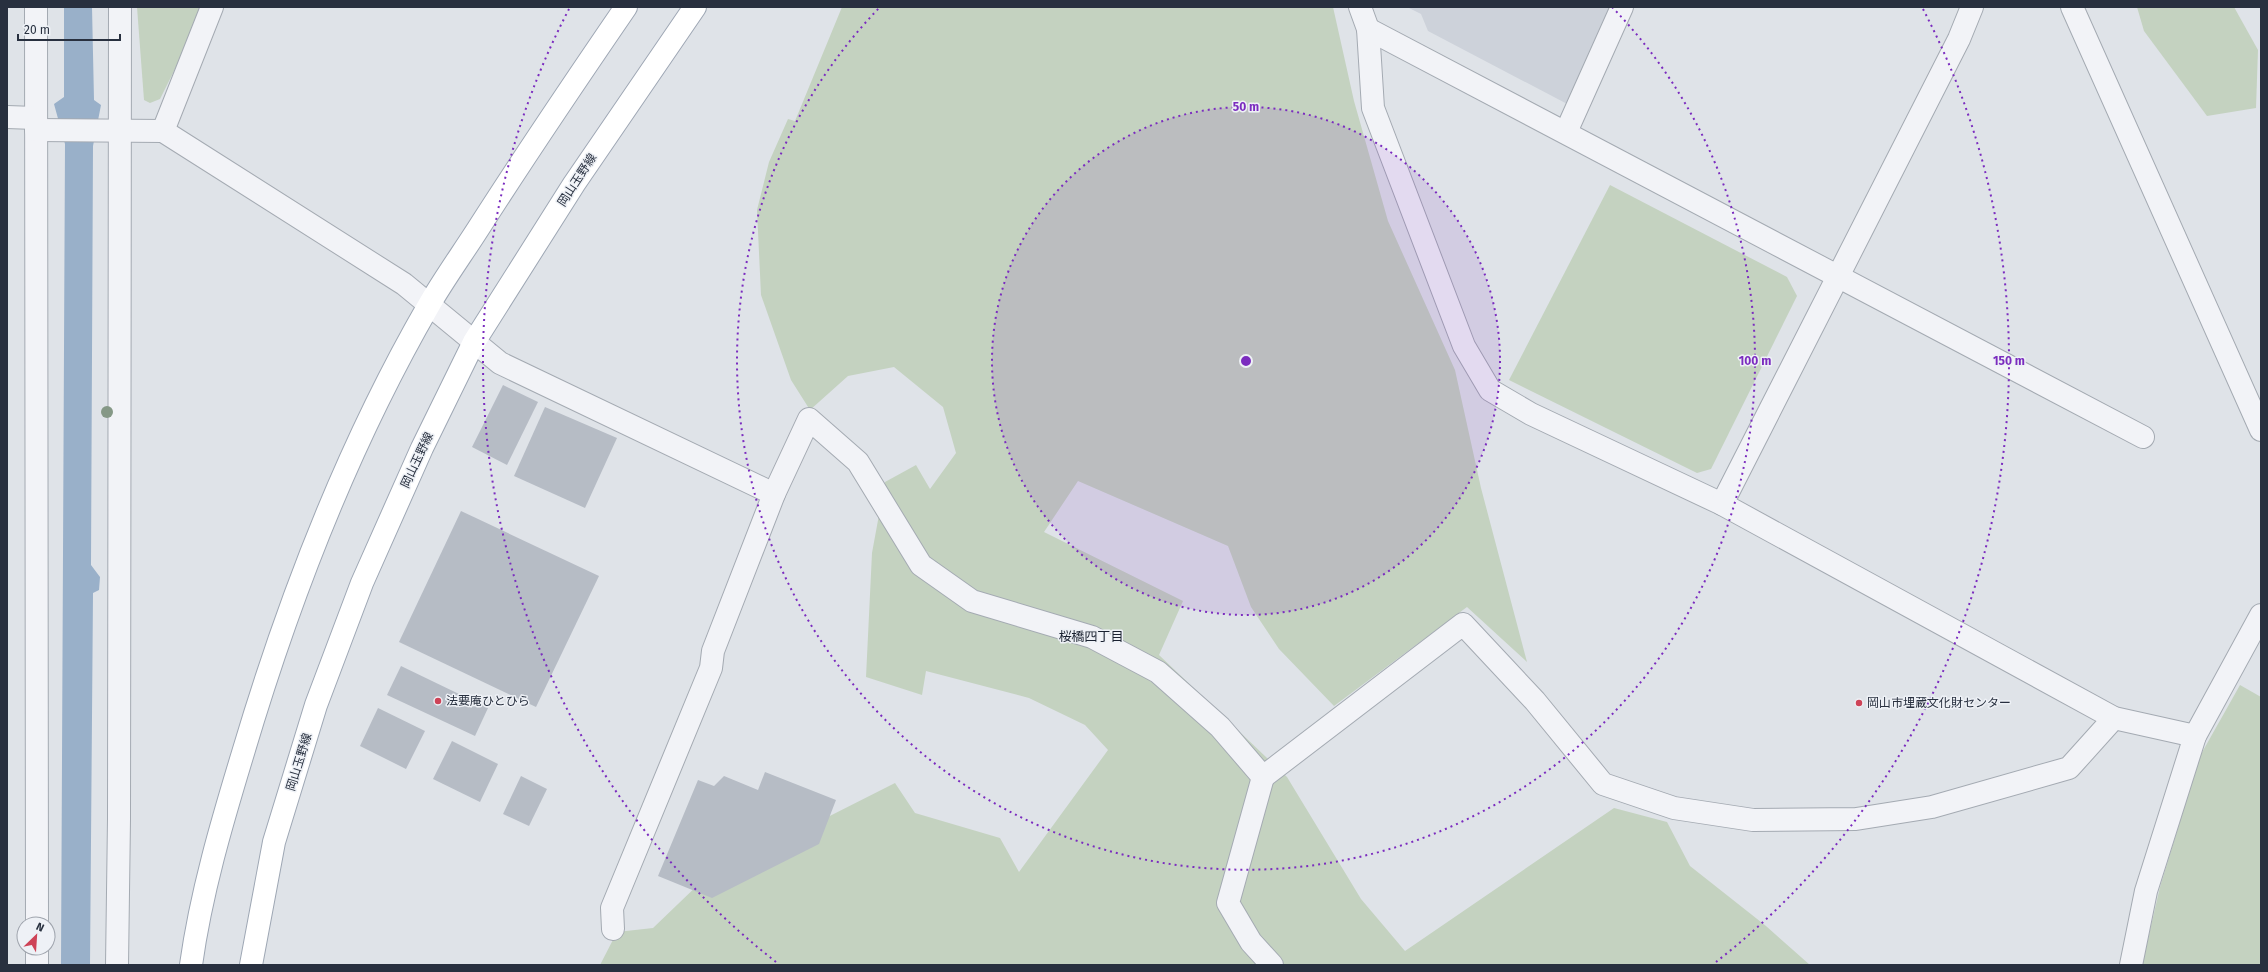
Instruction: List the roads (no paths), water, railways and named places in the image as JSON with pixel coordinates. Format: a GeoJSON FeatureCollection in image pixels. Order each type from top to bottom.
{"type":"FeatureCollection","features":[{"type":"Feature","properties":{"kind":"main road"},"geometry":{"type":"LineString","coordinates":[[191,965],[194,942],[220,828],[264,682],[311,548],[371,415],[429,304],[528,152],[626,7]]}},
{"type":"Feature","properties":{"kind":"main road","name":"岡山玉野線"},"geometry":{"type":"LineString","coordinates":[[251,965],[274,842],[316,706],[362,583],[422,448],[474,342],[574,184],[695,7]]}},
{"type":"Feature","properties":{"kind":"street"},"geometry":{"type":"LineString","coordinates":[[36,7],[42,126],[36,916]]}},
{"type":"Feature","properties":{"kind":"street"},"geometry":{"type":"LineString","coordinates":[[117,965],[119,819],[110,131],[120,7]]}},
{"type":"Feature","properties":{"kind":"street"},"geometry":{"type":"LineString","coordinates":[[163,131],[212,7]]}},
{"type":"Feature","properties":{"kind":"street"},"geometry":{"type":"LineString","coordinates":[[1360,7],[1368,29],[1373,108],[1464,346],[1490,390],[1531,414],[1722,504],[2114,718],[2195,736]]}},
{"type":"Feature","properties":{"kind":"street"},"geometry":{"type":"LineString","coordinates":[[1566,132],[1622,7]]}},
{"type":"Feature","properties":{"kind":"street"},"geometry":{"type":"LineString","coordinates":[[1722,504],[1959,39],[1972,7]]}},
{"type":"Feature","properties":{"kind":"street"},"geometry":{"type":"LineString","coordinates":[[2072,7],[2261,430]]}},
{"type":"Feature","properties":{"kind":"street"},"geometry":{"type":"LineString","coordinates":[[1368,29],[2143,437]]}},
{"type":"Feature","properties":{"kind":"street"},"geometry":{"type":"LineString","coordinates":[[7,117],[42,126],[110,131],[163,131],[404,284],[500,363],[774,494]]}},
{"type":"Feature","properties":{"kind":"street"},"geometry":{"type":"LineString","coordinates":[[613,929],[612,908],[710,668],[713,651],[774,494],[809,419],[858,462],[921,565],[972,601],[1092,637],[1158,672],[1220,727],[1263,777]]}},
{"type":"Feature","properties":{"kind":"street"},"geometry":{"type":"LineString","coordinates":[[2131,965],[2146,891],[2195,736],[2261,615]]}},
{"type":"Feature","properties":{"kind":"street"},"geometry":{"type":"LineString","coordinates":[[1272,965],[1251,942],[1228,903],[1263,777],[1463,624],[1535,701],[1603,784],[1674,808],[1745,818],[1856,819],[1932,806],[2069,768],[2114,718]]}},
{"type":"Feature","properties":{"kind":"water"},"geometry":{"type":"Polygon","coordinates":[[[64,7],[92,7],[94,100],[101,105],[93,146],[91,565],[100,577],[99,590],[93,593],[90,965],[61,965],[65,144],[54,104],[64,97],[64,7]]]}},
{"type":"Feature","properties":{"kind":"place","name":"法要庵ひとひら"},"geometry":{"type":"Point","coordinates":[438,701]}},
{"type":"Feature","properties":{"kind":"place","name":"岡山市埋蔵文化財センター"},"geometry":{"type":"Point","coordinates":[1859,703]}},
{"type":"Feature","properties":{"kind":"district","name":"桜橋四丁目"},"geometry":{"type":"Point","coordinates":[1091,636]}}]}
